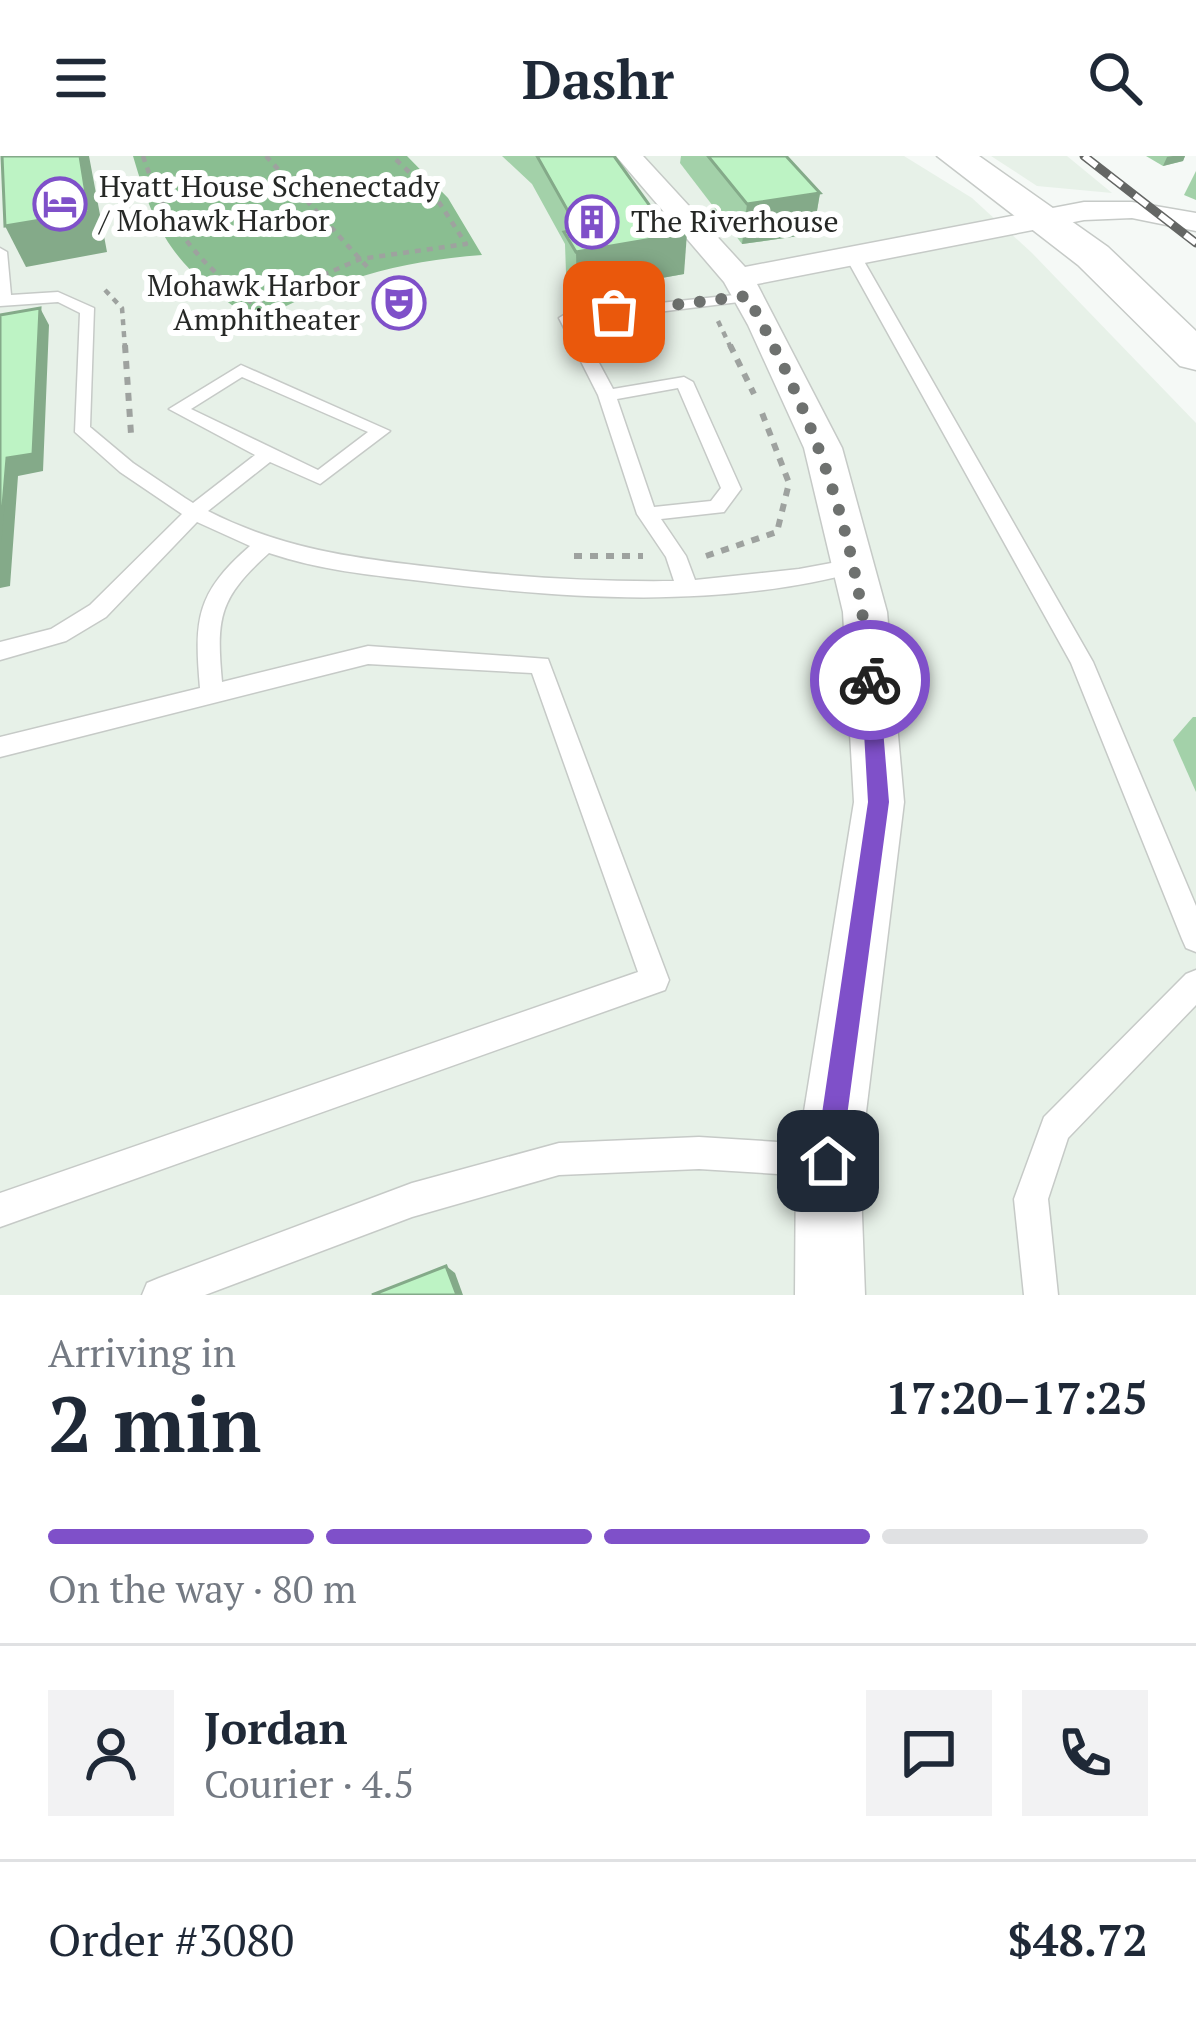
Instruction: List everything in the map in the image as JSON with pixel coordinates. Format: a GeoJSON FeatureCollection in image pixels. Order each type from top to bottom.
{"type":"FeatureCollection","features":[{"type":"Feature","properties":{"kind":"highway"},"geometry":{"type":"LineString","coordinates":[[955,156],[1093,256],[1196,356]]}},
{"type":"Feature","properties":{"kind":"street"},"geometry":{"type":"LineString","coordinates":[[639,158],[733,295],[823,448],[865,612],[879,802],[828,1161],[830,1295]]}},
{"type":"Feature","properties":{"kind":"street"},"geometry":{"type":"LineString","coordinates":[[733,295],[853,256],[1044,218],[1132,210],[1196,222]]}},
{"type":"Feature","properties":{"kind":"lane"},"geometry":{"type":"LineString","coordinates":[[0,252],[2,301],[61,298],[88,311],[81,428],[122,469],[267,543],[329,560],[504,585],[686,586],[806,579],[853,566]]}},
{"type":"Feature","properties":{"kind":"lane"},"geometry":{"type":"LineString","coordinates":[[853,256],[1082,662],[1196,939]]}},
{"type":"Feature","properties":{"kind":"lane"},"geometry":{"type":"LineString","coordinates":[[686,586],[676,556],[647,514],[608,395],[567,318],[733,295]]}},
{"type":"Feature","properties":{"kind":"lane"},"geometry":{"type":"LineString","coordinates":[[241,370],[381,430],[320,478],[268,454],[178,410],[241,370]]}},
{"type":"Feature","properties":{"kind":"lane"},"geometry":{"type":"LineString","coordinates":[[608,395],[684,382],[731,489],[716,507],[647,514]]}},
{"type":"Feature","properties":{"kind":"lane"},"geometry":{"type":"LineString","coordinates":[[0,651],[58,635],[98,611],[197,509],[268,454]]}},
{"type":"Feature","properties":{"kind":"lane"},"geometry":{"type":"LineString","coordinates":[[212,696],[205,619],[213,595],[267,543]]}},
{"type":"Feature","properties":{"kind":"lane"},"geometry":{"type":"LineString","coordinates":[[0,747],[368,656],[540,665],[655,980],[0,1210]]}},
{"type":"Feature","properties":{"kind":"lane"},"geometry":{"type":"LineString","coordinates":[[1041,1295],[1031,1199],[1054,1128],[1196,984]]}},
{"type":"Feature","properties":{"kind":"lane"},"geometry":{"type":"LineString","coordinates":[[159,1295],[412,1200],[559,1159],[699,1153],[828,1161]]}},
{"type":"Feature","properties":{"kind":"path"},"geometry":{"type":"LineString","coordinates":[[142,156],[159,208],[197,264],[255,305],[360,260],[466,244],[435,196],[392,156]]}},
{"type":"Feature","properties":{"kind":"path"},"geometry":{"type":"LineString","coordinates":[[266,156],[370,270]]}},
{"type":"Feature","properties":{"kind":"path"},"geometry":{"type":"LineString","coordinates":[[84,286],[117,297],[122,308],[127,420],[134,445]]}},
{"type":"Feature","properties":{"kind":"path"},"geometry":{"type":"LineString","coordinates":[[554,555],[676,556],[742,548],[776,532],[789,483],[758,404],[733,295]]}},
{"type":"Feature","properties":{"kind":"shaded area"},"geometry":{"type":"Polygon","coordinates":[[[0,156],[904,156],[972,198],[1032,253],[1196,423],[1196,1295],[0,1295],[0,156]]]}},
{"type":"Feature","properties":{"kind":"shaded area"},"geometry":{"type":"Polygon","coordinates":[[[133,156],[407,156],[448,198],[482,255],[365,275],[256,322],[208,286],[175,253],[152,212],[133,156]]]}},
{"type":"Feature","properties":{"kind":"shaded area"},"geometry":{"type":"Polygon","coordinates":[[[991,156],[1067,156],[1112,193],[1037,186],[991,156]]]}},
{"type":"Feature","properties":{"kind":"building"},"geometry":{"type":"Polygon","coordinates":[[[2,156],[80,156],[89,212],[5,226],[2,156]]]}},
{"type":"Feature","properties":{"kind":"building"},"geometry":{"type":"Polygon","coordinates":[[[537,156],[614,156],[660,220],[673,218],[687,233],[576,252],[564,232],[578,229],[537,156]]]}},
{"type":"Feature","properties":{"kind":"building"},"geometry":{"type":"Polygon","coordinates":[[[708,156],[786,156],[820,193],[747,204],[708,156]]]}},
{"type":"Feature","properties":{"kind":"building"},"geometry":{"type":"Polygon","coordinates":[[[40,308],[33,454],[7,458],[0,542],[0,315],[40,308]]]}},
{"type":"Feature","properties":{"kind":"building"},"geometry":{"type":"Polygon","coordinates":[[[446,1266],[457,1295],[372,1295],[446,1266]]]}},
{"type":"Feature","properties":{"kind":"railway"},"geometry":{"type":"LineString","coordinates":[[1084,156],[1196,243]]}},
{"type":"Feature","properties":{"kind":"way so far"},"geometry":{"type":"LineString","coordinates":[[614,312],[747,296],[823,448],[865,612],[870,680]]}},
{"type":"Feature","properties":{"kind":"place","name":"Hyatt House Schenectady / Mohawk Harbor"},"geometry":{"type":"Point","coordinates":[60,204]}},
{"type":"Feature","properties":{"kind":"place","name":"The Riverhouse"},"geometry":{"type":"Point","coordinates":[592,222]}},
{"type":"Feature","properties":{"kind":"place","name":"Mohawk Harbor Amphitheater"},"geometry":{"type":"Point","coordinates":[399,303]}},
{"type":"Feature","properties":{"kind":"route"},"geometry":{"type":"LineString","coordinates":[[828,1161],[879,802],[870,680]]}}]}
